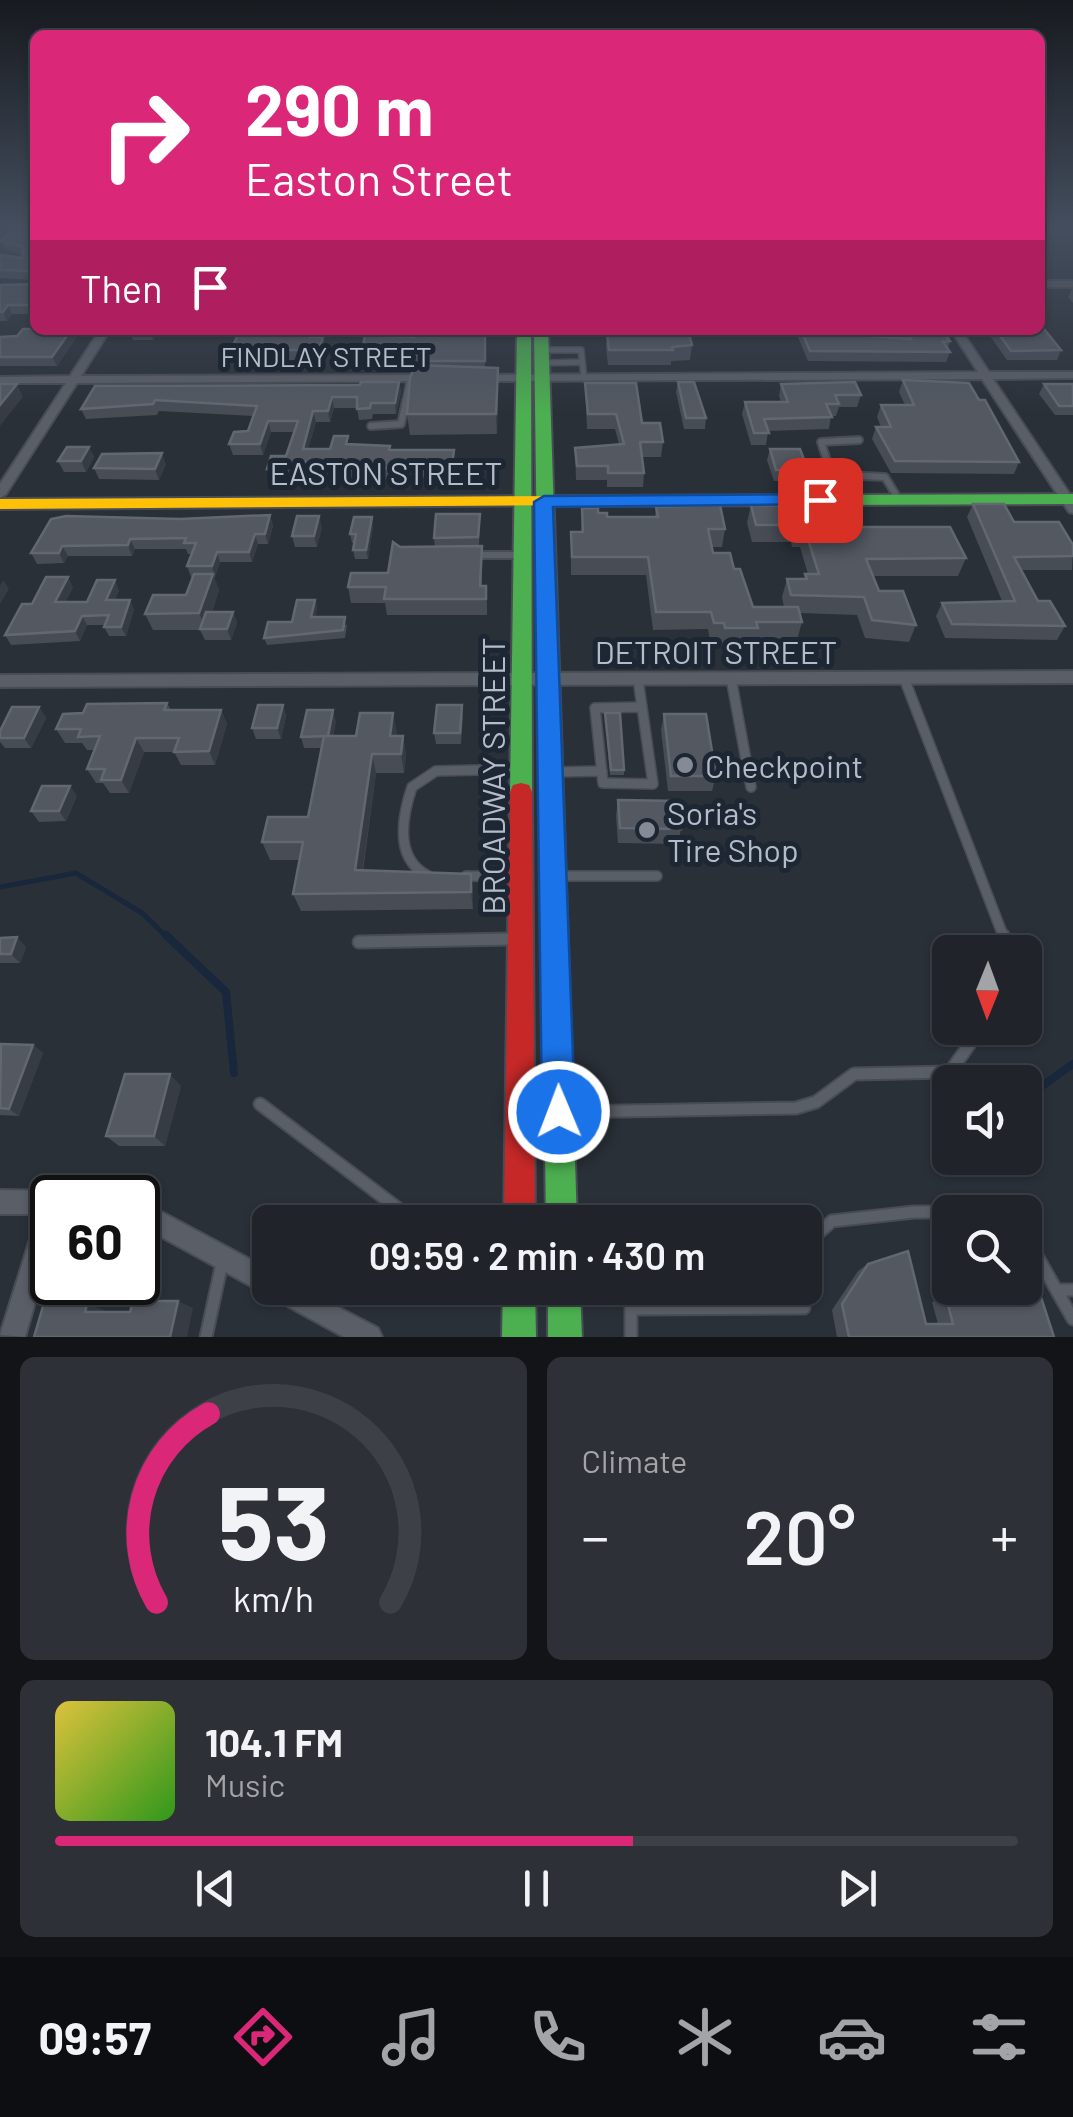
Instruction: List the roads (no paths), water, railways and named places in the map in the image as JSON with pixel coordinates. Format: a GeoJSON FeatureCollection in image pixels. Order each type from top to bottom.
{"type":"FeatureCollection","features":[{"type":"Feature","properties":{"kind":"main road","name":"BROADWAY STREET"},"geometry":{"type":"LineString","coordinates":[[526,335],[538,360],[533,502],[549,679],[562,1205]]}},
{"type":"Feature","properties":{"kind":"main road","name":"EASTON STREET"},"geometry":{"type":"LineString","coordinates":[[0,504],[899,500],[1000,507],[1071,502]]}},
{"type":"Feature","properties":{"kind":"main road","name":"BROADWAY STREET"},"geometry":{"type":"LineString","coordinates":[[520,1205],[522,554],[533,502]]}},
{"type":"Feature","properties":{"kind":"main road"},"geometry":{"type":"LineString","coordinates":[[522,876],[554,876]]}},
{"type":"Feature","properties":{"kind":"main road"},"geometry":{"type":"LineString","coordinates":[[519,1305],[519,1337]]}},
{"type":"Feature","properties":{"kind":"main road"},"geometry":{"type":"LineString","coordinates":[[564,1305],[565,1337]]}},
{"type":"Feature","properties":{"kind":"street"},"geometry":{"type":"LineString","coordinates":[[0,494],[102,335]]}},
{"type":"Feature","properties":{"kind":"street"},"geometry":{"type":"LineString","coordinates":[[959,335],[1071,502]]}},
{"type":"Feature","properties":{"kind":"street","name":"FINDLAY STREET"},"geometry":{"type":"LineString","coordinates":[[467,378],[538,360],[584,378],[1073,375]]}},
{"type":"Feature","properties":{"kind":"street","name":"FINDLAY STREET"},"geometry":{"type":"LineString","coordinates":[[0,380],[448,378]]}},
{"type":"Feature","properties":{"kind":"street","name":"DETROIT STREET"},"geometry":{"type":"LineString","coordinates":[[0,681],[1073,678]]}},
{"type":"Feature","properties":{"kind":"street"},"geometry":{"type":"LineString","coordinates":[[0,1202],[30,1203]]}},
{"type":"Feature","properties":{"kind":"street"},"geometry":{"type":"LineString","coordinates":[[160,1224],[252,1274]]}},
{"type":"Feature","properties":{"kind":"street"},"geometry":{"type":"LineString","coordinates":[[12,1337],[30,1277]]}},
{"type":"Feature","properties":{"kind":"street"},"geometry":{"type":"LineString","coordinates":[[310,1305],[369,1337]]}},
{"type":"Feature","properties":{"kind":"lane"},"geometry":{"type":"LineString","coordinates":[[538,360],[581,350],[584,378]]}},
{"type":"Feature","properties":{"kind":"lane"},"geometry":{"type":"LineString","coordinates":[[538,360],[582,362]]}},
{"type":"Feature","properties":{"kind":"lane"},"geometry":{"type":"LineString","coordinates":[[372,426],[402,424],[410,378]]}},
{"type":"Feature","properties":{"kind":"lane"},"geometry":{"type":"LineString","coordinates":[[859,440],[821,442],[830,470],[841,475],[885,476],[899,500]]}},
{"type":"Feature","properties":{"kind":"lane"},"geometry":{"type":"LineString","coordinates":[[470,555],[522,554]]}},
{"type":"Feature","properties":{"kind":"lane"},"geometry":{"type":"LineString","coordinates":[[731,678],[752,787]]}},
{"type":"Feature","properties":{"kind":"lane"},"geometry":{"type":"LineString","coordinates":[[904,678],[1002,935]]}},
{"type":"Feature","properties":{"kind":"lane"},"geometry":{"type":"LineString","coordinates":[[638,679],[654,784],[603,783],[596,708],[642,707]]}},
{"type":"Feature","properties":{"kind":"lane"},"geometry":{"type":"LineString","coordinates":[[432,876],[415,871],[407,860],[404,842],[412,787],[436,771],[522,770]]}},
{"type":"Feature","properties":{"kind":"lane"},"geometry":{"type":"LineString","coordinates":[[552,772],[602,771]]}},
{"type":"Feature","properties":{"kind":"lane"},"geometry":{"type":"LineString","coordinates":[[448,876],[522,876]]}},
{"type":"Feature","properties":{"kind":"lane"},"geometry":{"type":"LineString","coordinates":[[554,876],[657,876]]}},
{"type":"Feature","properties":{"kind":"lane"},"geometry":{"type":"LineString","coordinates":[[358,942],[521,938]]}},
{"type":"Feature","properties":{"kind":"lane"},"geometry":{"type":"LineString","coordinates":[[559,1112],[796,1108],[816,1102],[854,1074],[950,1072],[968,1045]]}},
{"type":"Feature","properties":{"kind":"lane"},"geometry":{"type":"LineString","coordinates":[[260,1104],[394,1205]]}},
{"type":"Feature","properties":{"kind":"lane"},"geometry":{"type":"LineString","coordinates":[[822,1231],[832,1222],[932,1212]]}},
{"type":"Feature","properties":{"kind":"lane"},"geometry":{"type":"LineString","coordinates":[[206,1337],[223,1258]]}},
{"type":"Feature","properties":{"kind":"lane"},"geometry":{"type":"LineString","coordinates":[[1042,1264],[1073,1319]]}},
{"type":"Feature","properties":{"kind":"lane"},"geometry":{"type":"LineString","coordinates":[[1057,1290],[1073,1290]]}},
{"type":"Feature","properties":{"kind":"lane"},"geometry":{"type":"LineString","coordinates":[[631,1305],[631,1337]]}},
{"type":"Feature","properties":{"kind":"lane"},"geometry":{"type":"LineString","coordinates":[[631,1309],[804,1308],[803,1305]]}},
{"type":"Feature","properties":{"kind":"waterway"},"geometry":{"type":"LineString","coordinates":[[0,887],[76,873],[142,913],[168,938]]}},
{"type":"Feature","properties":{"kind":"waterway"},"geometry":{"type":"LineString","coordinates":[[166,935],[226,992],[234,1073]]}},
{"type":"Feature","properties":{"kind":"waterway"},"geometry":{"type":"LineString","coordinates":[[1042,1086],[1073,1064]]}},
{"type":"Feature","properties":{"kind":"place","name":"Checkpoint"},"geometry":{"type":"Point","coordinates":[685,765]}},
{"type":"Feature","properties":{"kind":"place","name":"Soria's Tire Shop"},"geometry":{"type":"Point","coordinates":[647,830]}}]}
